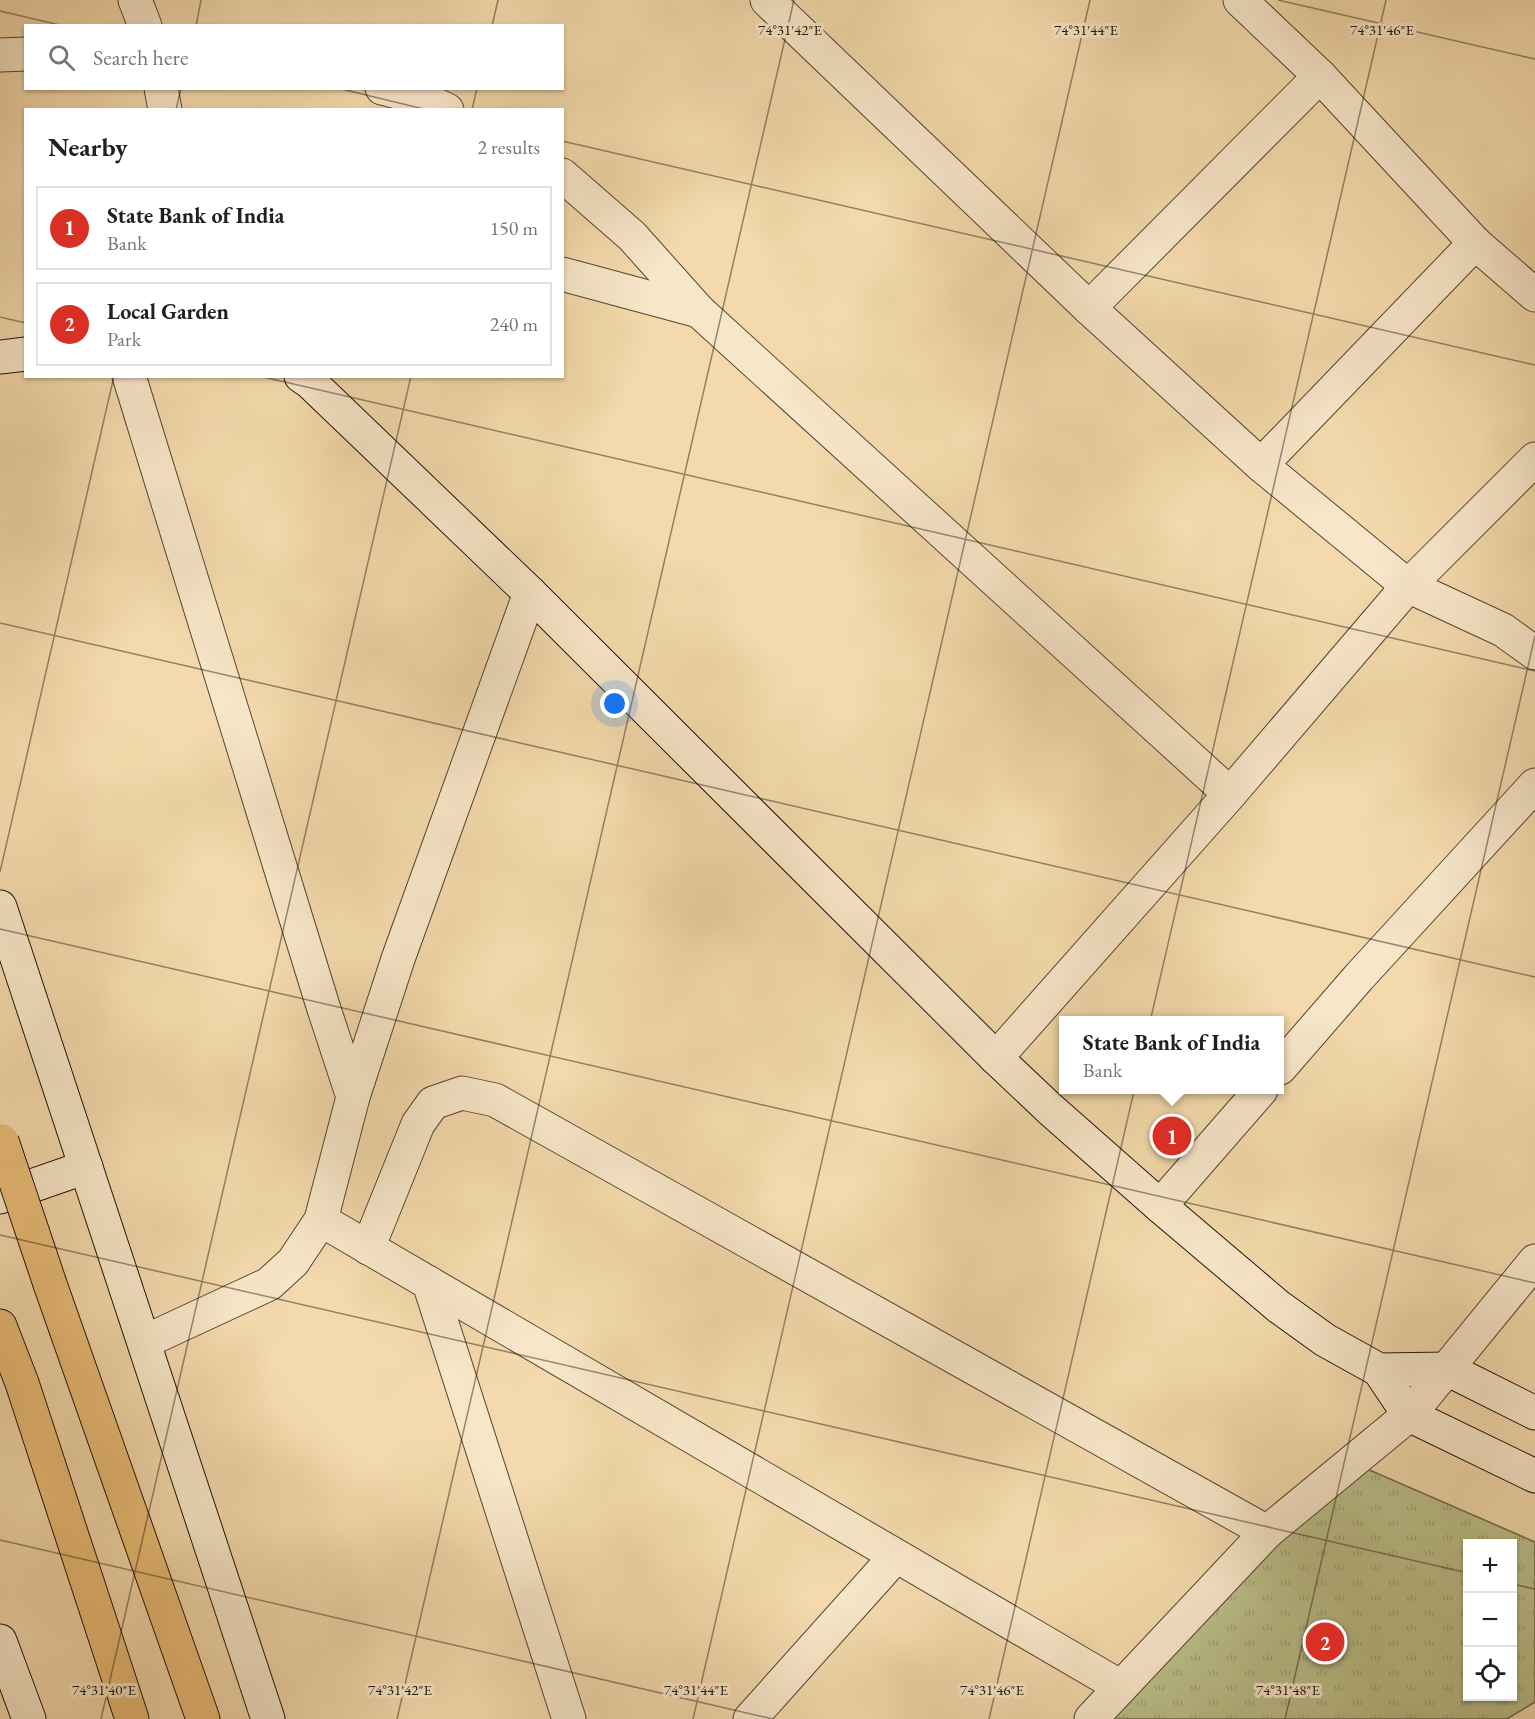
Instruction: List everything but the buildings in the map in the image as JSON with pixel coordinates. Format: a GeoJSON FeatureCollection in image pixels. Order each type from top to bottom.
{"type":"FeatureCollection","features":[{"type":"Feature","properties":{"kind":"highway"},"geometry":{"type":"LineString","coordinates":[[1,1138],[203,1719]]}},
{"type":"Feature","properties":{"kind":"highway"},"geometry":{"type":"LineString","coordinates":[[0,1326],[22,1383],[132,1719]]}},
{"type":"Feature","properties":{"kind":"street"},"geometry":{"type":"LineString","coordinates":[[135,0],[144,24]]}},
{"type":"Feature","properties":{"kind":"street"},"geometry":{"type":"LineString","coordinates":[[767,0],[1089,308],[1261,465],[1408,586],[1503,630],[1535,653]]}},
{"type":"Feature","properties":{"kind":"street"},"geometry":{"type":"LineString","coordinates":[[1240,0],[1320,76],[1475,243],[1535,295]]}},
{"type":"Feature","properties":{"kind":"street"},"geometry":{"type":"LineString","coordinates":[[0,55],[24,54]]}},
{"type":"Feature","properties":{"kind":"street"},"geometry":{"type":"LineString","coordinates":[[1089,308],[1320,76]]}},
{"type":"Feature","properties":{"kind":"street"},"geometry":{"type":"LineString","coordinates":[[161,90],[165,108]]}},
{"type":"Feature","properties":{"kind":"street"},"geometry":{"type":"LineString","coordinates":[[390,90],[424,99],[443,108]]}},
{"type":"Feature","properties":{"kind":"street"},"geometry":{"type":"LineString","coordinates":[[564,177],[632,236],[699,311],[1230,794]]}},
{"type":"Feature","properties":{"kind":"street"},"geometry":{"type":"LineString","coordinates":[[1261,465],[1475,243]]}},
{"type":"Feature","properties":{"kind":"street"},"geometry":{"type":"LineString","coordinates":[[564,275],[699,311]]}},
{"type":"Feature","properties":{"kind":"street"},"geometry":{"type":"LineString","coordinates":[[0,357],[24,354]]}},
{"type":"Feature","properties":{"kind":"street"},"geometry":{"type":"LineString","coordinates":[[130,378],[319,994],[353,1097]]}},
{"type":"Feature","properties":{"kind":"street"},"geometry":{"type":"LineString","coordinates":[[304,378],[530,593],[996,1058],[1160,1206],[1279,1307],[1325,1340],[1379,1370],[1409,1415],[1535,1476]]}},
{"type":"Feature","properties":{"kind":"street"},"geometry":{"type":"LineString","coordinates":[[996,1058],[1230,794],[1408,586],[1535,459]]}},
{"type":"Feature","properties":{"kind":"street"},"geometry":{"type":"LineString","coordinates":[[144,1342],[269,1284],[293,1262],[321,1220],[353,1097],[398,959],[530,593]]}},
{"type":"Feature","properties":{"kind":"street"},"geometry":{"type":"LineString","coordinates":[[1284,1063],[1367,968],[1535,785]]}},
{"type":"Feature","properties":{"kind":"street"},"geometry":{"type":"LineString","coordinates":[[0,907],[268,1719]]}},
{"type":"Feature","properties":{"kind":"street"},"geometry":{"type":"LineString","coordinates":[[368,1248],[418,1124],[433,1104],[462,1093],[495,1100],[1268,1532]]}},
{"type":"Feature","properties":{"kind":"street"},"geometry":{"type":"LineString","coordinates":[[1160,1206],[1257,1094]]}},
{"type":"Feature","properties":{"kind":"street"},"geometry":{"type":"LineString","coordinates":[[0,1197],[86,1167]]}},
{"type":"Feature","properties":{"kind":"street"},"geometry":{"type":"LineString","coordinates":[[321,1220],[1121,1687]]}},
{"type":"Feature","properties":{"kind":"street"},"geometry":{"type":"LineString","coordinates":[[1091,1719],[1268,1532],[1409,1415],[1535,1261]]}},
{"type":"Feature","properties":{"kind":"street"},"geometry":{"type":"LineString","coordinates":[[429,1283],[569,1719]]}},
{"type":"Feature","properties":{"kind":"street"},"geometry":{"type":"LineString","coordinates":[[1379,1370],[1447,1369],[1535,1413]]}},
{"type":"Feature","properties":{"kind":"street"},"geometry":{"type":"LineString","coordinates":[[750,1719],[896,1556]]}},
{"type":"Feature","properties":{"kind":"street"},"geometry":{"type":"LineString","coordinates":[[0,1641],[29,1719]]}},
{"type":"Feature","properties":{"kind":"green space"},"geometry":{"type":"Polygon","coordinates":[[[1351,1462],[1535,1542],[1535,1702],[1507,1719],[1113,1719],[1351,1462]]]}},
{"type":"Feature","properties":{"kind":"place","name":"State Bank of India"},"geometry":{"type":"Point","coordinates":[1172,1136]}},
{"type":"Feature","properties":{"kind":"place","name":"Local Garden"},"geometry":{"type":"Point","coordinates":[1325,1642]}}]}
